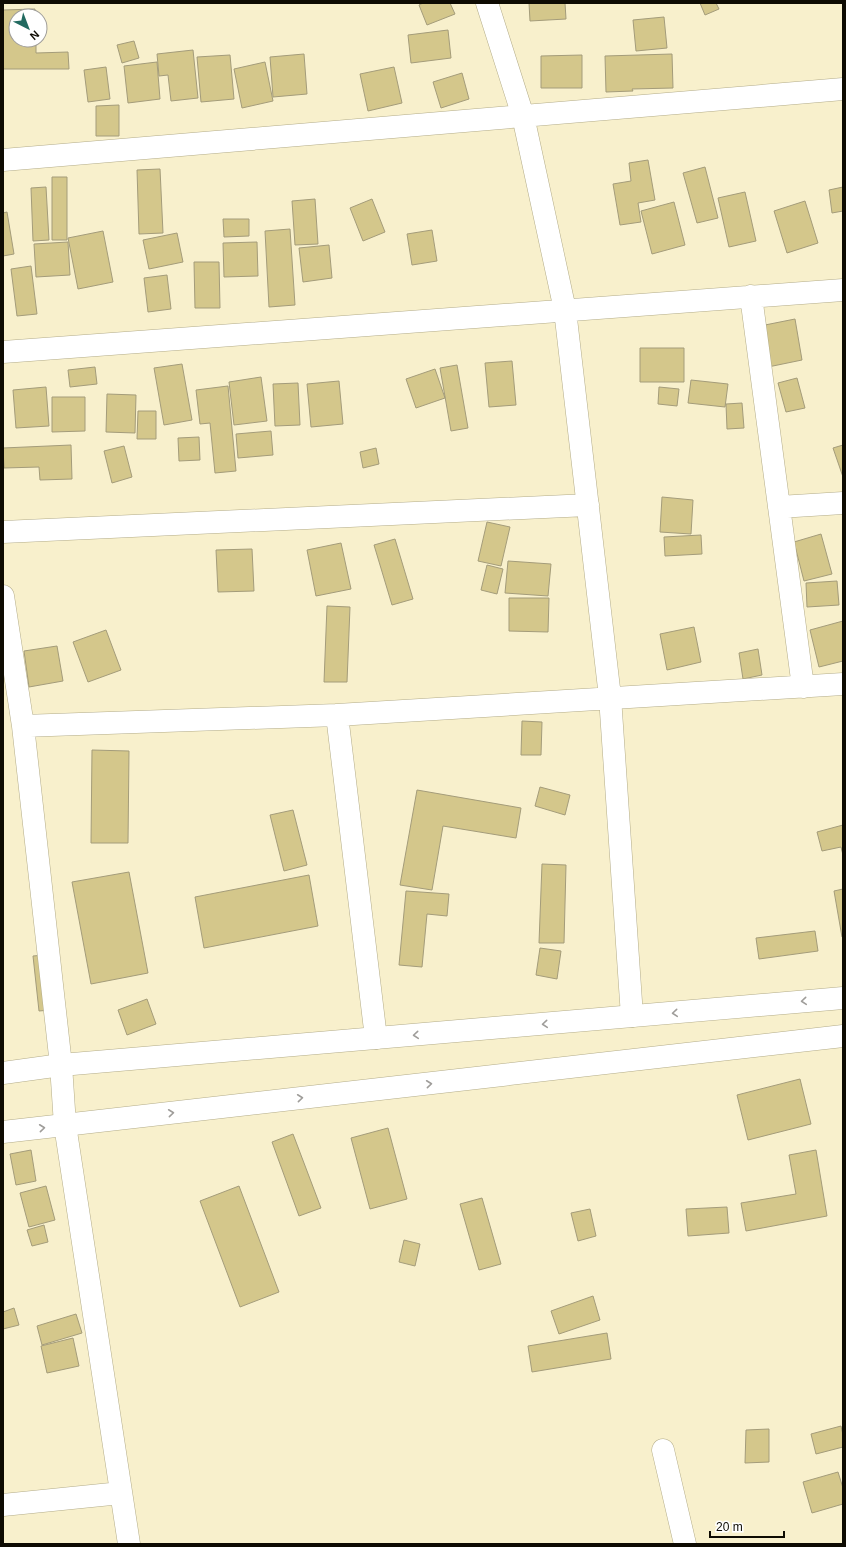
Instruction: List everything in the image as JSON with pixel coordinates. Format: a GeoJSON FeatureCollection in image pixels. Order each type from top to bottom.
{"type":"FeatureCollection","features":[{"type":"Feature","properties":{"kind":"street"},"geometry":{"type":"LineString","coordinates":[[487,3],[523,116],[565,310],[610,697],[632,1016]]}},
{"type":"Feature","properties":{"kind":"street"},"geometry":{"type":"LineString","coordinates":[[3,160],[843,89]]}},
{"type":"Feature","properties":{"kind":"street"},"geometry":{"type":"LineString","coordinates":[[3,352],[843,290]]}},
{"type":"Feature","properties":{"kind":"street"},"geometry":{"type":"LineString","coordinates":[[751,296],[803,687]]}},
{"type":"Feature","properties":{"kind":"street"},"geometry":{"type":"LineString","coordinates":[[779,507],[843,503]]}},
{"type":"Feature","properties":{"kind":"street"},"geometry":{"type":"LineString","coordinates":[[3,532],[588,505]]}},
{"type":"Feature","properties":{"kind":"street"},"geometry":{"type":"LineString","coordinates":[[3,596],[23,726],[61,1066],[65,1125],[128,1544]]}},
{"type":"Feature","properties":{"kind":"street"},"geometry":{"type":"LineString","coordinates":[[23,726],[337,715],[610,697],[843,684]]}},
{"type":"Feature","properties":{"kind":"street"},"geometry":{"type":"LineString","coordinates":[[337,715],[376,1038]]}},
{"type":"Feature","properties":{"kind":"street"},"geometry":{"type":"LineString","coordinates":[[3,1073],[61,1066],[843,998]]}},
{"type":"Feature","properties":{"kind":"street"},"geometry":{"type":"LineString","coordinates":[[3,1132],[843,1036]]}},
{"type":"Feature","properties":{"kind":"street"},"geometry":{"type":"LineString","coordinates":[[663,1450],[685,1544]]}},
{"type":"Feature","properties":{"kind":"street"},"geometry":{"type":"LineString","coordinates":[[3,1505],[121,1493]]}},
{"type":"Feature","properties":{"kind":"building"},"geometry":{"type":"Polygon","coordinates":[[[423,3],[450,3],[455,14],[427,25],[419,5],[423,3]]]}},
{"type":"Feature","properties":{"kind":"building"},"geometry":{"type":"Polygon","coordinates":[[[529,3],[565,3],[566,19],[530,21],[529,3]]]}},
{"type":"Feature","properties":{"kind":"building"},"geometry":{"type":"Polygon","coordinates":[[[700,3],[716,3],[719,9],[705,15],[700,3]]]}},
{"type":"Feature","properties":{"kind":"building"},"geometry":{"type":"Polygon","coordinates":[[[3,10],[8,10],[8,48],[36,48],[36,53],[68,52],[69,69],[3,69],[3,10]]]}},
{"type":"Feature","properties":{"kind":"building"},"geometry":{"type":"Polygon","coordinates":[[[664,17],[667,48],[636,51],[633,20],[664,17]]]}},
{"type":"Feature","properties":{"kind":"building"},"geometry":{"type":"Polygon","coordinates":[[[448,30],[451,58],[411,63],[408,35],[448,30]]]}},
{"type":"Feature","properties":{"kind":"building"},"geometry":{"type":"Polygon","coordinates":[[[134,41],[139,58],[122,63],[117,45],[134,41]]]}},
{"type":"Feature","properties":{"kind":"building"},"geometry":{"type":"Polygon","coordinates":[[[193,50],[198,98],[171,101],[168,75],[159,76],[157,54],[193,50]]]}},
{"type":"Feature","properties":{"kind":"building"},"geometry":{"type":"Polygon","coordinates":[[[304,54],[307,94],[273,97],[270,57],[304,54]]]}},
{"type":"Feature","properties":{"kind":"building"},"geometry":{"type":"Polygon","coordinates":[[[672,54],[673,88],[632,89],[633,91],[606,92],[605,56],[672,54]]]}},
{"type":"Feature","properties":{"kind":"building"},"geometry":{"type":"Polygon","coordinates":[[[230,55],[234,99],[201,102],[197,57],[230,55]]]}},
{"type":"Feature","properties":{"kind":"building"},"geometry":{"type":"Polygon","coordinates":[[[582,55],[582,88],[541,88],[541,56],[582,55]]]}},
{"type":"Feature","properties":{"kind":"building"},"geometry":{"type":"Polygon","coordinates":[[[157,62],[160,99],[128,103],[124,66],[157,62]]]}},
{"type":"Feature","properties":{"kind":"building"},"geometry":{"type":"Polygon","coordinates":[[[265,62],[273,101],[242,108],[234,69],[265,62]]]}},
{"type":"Feature","properties":{"kind":"building"},"geometry":{"type":"Polygon","coordinates":[[[106,67],[110,99],[88,102],[84,70],[106,67]]]}},
{"type":"Feature","properties":{"kind":"building"},"geometry":{"type":"Polygon","coordinates":[[[394,67],[402,103],[368,111],[360,74],[394,67]]]}},
{"type":"Feature","properties":{"kind":"building"},"geometry":{"type":"Polygon","coordinates":[[[462,73],[469,99],[441,108],[433,82],[462,73]]]}},
{"type":"Feature","properties":{"kind":"building"},"geometry":{"type":"Polygon","coordinates":[[[119,105],[119,136],[96,136],[96,106],[119,105]]]}},
{"type":"Feature","properties":{"kind":"building"},"geometry":{"type":"Polygon","coordinates":[[[648,160],[655,200],[638,203],[641,222],[620,225],[613,184],[631,181],[629,163],[648,160]]]}},
{"type":"Feature","properties":{"kind":"building"},"geometry":{"type":"Polygon","coordinates":[[[705,167],[718,218],[697,223],[683,173],[705,167]]]}},
{"type":"Feature","properties":{"kind":"building"},"geometry":{"type":"Polygon","coordinates":[[[160,169],[163,233],[139,234],[137,170],[160,169]]]}},
{"type":"Feature","properties":{"kind":"building"},"geometry":{"type":"Polygon","coordinates":[[[52,177],[67,177],[67,240],[52,240],[52,177]]]}},
{"type":"Feature","properties":{"kind":"building"},"geometry":{"type":"Polygon","coordinates":[[[46,187],[49,240],[33,241],[31,188],[46,187]]]}},
{"type":"Feature","properties":{"kind":"building"},"geometry":{"type":"Polygon","coordinates":[[[843,187],[843,211],[832,213],[829,190],[843,187]]]}},
{"type":"Feature","properties":{"kind":"building"},"geometry":{"type":"Polygon","coordinates":[[[745,192],[756,241],[729,247],[718,198],[745,192]]]}},
{"type":"Feature","properties":{"kind":"building"},"geometry":{"type":"Polygon","coordinates":[[[315,199],[318,244],[295,245],[292,201],[315,199]]]}},
{"type":"Feature","properties":{"kind":"building"},"geometry":{"type":"Polygon","coordinates":[[[372,199],[385,232],[363,241],[350,208],[372,199]]]}},
{"type":"Feature","properties":{"kind":"building"},"geometry":{"type":"Polygon","coordinates":[[[805,201],[818,243],[787,253],[774,211],[805,201]]]}},
{"type":"Feature","properties":{"kind":"building"},"geometry":{"type":"Polygon","coordinates":[[[674,202],[685,245],[652,254],[641,211],[674,202]]]}},
{"type":"Feature","properties":{"kind":"building"},"geometry":{"type":"Polygon","coordinates":[[[7,212],[14,254],[3,256],[3,213],[7,212]]]}},
{"type":"Feature","properties":{"kind":"building"},"geometry":{"type":"Polygon","coordinates":[[[223,219],[249,219],[249,236],[224,237],[223,219]]]}},
{"type":"Feature","properties":{"kind":"building"},"geometry":{"type":"Polygon","coordinates":[[[290,229],[295,305],[269,307],[265,231],[290,229]]]}},
{"type":"Feature","properties":{"kind":"building"},"geometry":{"type":"Polygon","coordinates":[[[432,230],[437,261],[412,265],[407,234],[432,230]]]}},
{"type":"Feature","properties":{"kind":"building"},"geometry":{"type":"Polygon","coordinates":[[[103,231],[113,282],[78,289],[68,238],[103,231]]]}},
{"type":"Feature","properties":{"kind":"building"},"geometry":{"type":"Polygon","coordinates":[[[177,233],[183,262],[149,269],[143,240],[177,233]]]}},
{"type":"Feature","properties":{"kind":"building"},"geometry":{"type":"Polygon","coordinates":[[[68,242],[70,275],[36,277],[34,244],[68,242]]]}},
{"type":"Feature","properties":{"kind":"building"},"geometry":{"type":"Polygon","coordinates":[[[257,242],[258,276],[224,277],[223,243],[257,242]]]}},
{"type":"Feature","properties":{"kind":"building"},"geometry":{"type":"Polygon","coordinates":[[[329,245],[332,278],[303,282],[299,248],[329,245]]]}},
{"type":"Feature","properties":{"kind":"building"},"geometry":{"type":"Polygon","coordinates":[[[194,262],[219,262],[220,308],[195,308],[194,262]]]}},
{"type":"Feature","properties":{"kind":"building"},"geometry":{"type":"Polygon","coordinates":[[[31,266],[37,314],[17,316],[11,269],[31,266]]]}},
{"type":"Feature","properties":{"kind":"building"},"geometry":{"type":"Polygon","coordinates":[[[167,275],[171,309],[148,312],[144,278],[167,275]]]}},
{"type":"Feature","properties":{"kind":"building"},"geometry":{"type":"Polygon","coordinates":[[[795,319],[802,360],[768,367],[760,326],[795,319]]]}},
{"type":"Feature","properties":{"kind":"building"},"geometry":{"type":"Polygon","coordinates":[[[640,348],[684,348],[684,382],[640,382],[640,348]]]}},
{"type":"Feature","properties":{"kind":"building"},"geometry":{"type":"Polygon","coordinates":[[[512,361],[516,405],[489,407],[485,363],[512,361]]]}},
{"type":"Feature","properties":{"kind":"building"},"geometry":{"type":"Polygon","coordinates":[[[182,364],[192,420],[164,425],[154,368],[182,364]]]}},
{"type":"Feature","properties":{"kind":"building"},"geometry":{"type":"Polygon","coordinates":[[[457,365],[468,428],[451,431],[440,368],[457,365]]]}},
{"type":"Feature","properties":{"kind":"building"},"geometry":{"type":"Polygon","coordinates":[[[95,367],[97,384],[70,387],[68,370],[95,367]]]}},
{"type":"Feature","properties":{"kind":"building"},"geometry":{"type":"Polygon","coordinates":[[[435,369],[445,398],[416,408],[406,379],[435,369]]]}},
{"type":"Feature","properties":{"kind":"building"},"geometry":{"type":"Polygon","coordinates":[[[261,377],[267,421],[234,425],[229,382],[261,377]]]}},
{"type":"Feature","properties":{"kind":"building"},"geometry":{"type":"Polygon","coordinates":[[[797,378],[805,408],[786,412],[778,383],[797,378]]]}},
{"type":"Feature","properties":{"kind":"building"},"geometry":{"type":"Polygon","coordinates":[[[691,380],[728,384],[725,407],[688,403],[691,380]]]}},
{"type":"Feature","properties":{"kind":"building"},"geometry":{"type":"Polygon","coordinates":[[[339,381],[343,424],[311,427],[307,384],[339,381]]]}},
{"type":"Feature","properties":{"kind":"building"},"geometry":{"type":"Polygon","coordinates":[[[298,383],[300,425],[275,426],[273,384],[298,383]]]}},
{"type":"Feature","properties":{"kind":"building"},"geometry":{"type":"Polygon","coordinates":[[[228,386],[236,471],[215,473],[210,423],[200,424],[196,390],[228,386]]]}},
{"type":"Feature","properties":{"kind":"building"},"geometry":{"type":"Polygon","coordinates":[[[46,387],[49,426],[16,428],[13,390],[46,387]]]}},
{"type":"Feature","properties":{"kind":"building"},"geometry":{"type":"Polygon","coordinates":[[[659,387],[679,389],[677,406],[658,404],[659,387]]]}},
{"type":"Feature","properties":{"kind":"building"},"geometry":{"type":"Polygon","coordinates":[[[107,394],[136,395],[135,433],[106,432],[107,394]]]}},
{"type":"Feature","properties":{"kind":"building"},"geometry":{"type":"Polygon","coordinates":[[[52,397],[85,397],[85,431],[52,432],[52,397]]]}},
{"type":"Feature","properties":{"kind":"building"},"geometry":{"type":"Polygon","coordinates":[[[742,403],[744,428],[727,429],[726,404],[742,403]]]}},
{"type":"Feature","properties":{"kind":"building"},"geometry":{"type":"Polygon","coordinates":[[[138,411],[156,411],[156,439],[137,439],[138,411]]]}},
{"type":"Feature","properties":{"kind":"building"},"geometry":{"type":"Polygon","coordinates":[[[271,431],[273,455],[238,458],[236,434],[271,431]]]}},
{"type":"Feature","properties":{"kind":"building"},"geometry":{"type":"Polygon","coordinates":[[[199,437],[200,460],[179,461],[178,438],[199,437]]]}},
{"type":"Feature","properties":{"kind":"building"},"geometry":{"type":"Polygon","coordinates":[[[71,445],[72,479],[40,480],[39,467],[4,468],[3,448],[71,445]]]}},
{"type":"Feature","properties":{"kind":"building"},"geometry":{"type":"Polygon","coordinates":[[[843,445],[843,477],[833,448],[843,445]]]}},
{"type":"Feature","properties":{"kind":"building"},"geometry":{"type":"Polygon","coordinates":[[[124,446],[132,477],[112,483],[104,451],[124,446]]]}},
{"type":"Feature","properties":{"kind":"building"},"geometry":{"type":"Polygon","coordinates":[[[376,448],[379,464],[363,468],[360,452],[376,448]]]}},
{"type":"Feature","properties":{"kind":"building"},"geometry":{"type":"Polygon","coordinates":[[[662,497],[693,500],[691,534],[660,532],[662,497]]]}},
{"type":"Feature","properties":{"kind":"building"},"geometry":{"type":"Polygon","coordinates":[[[487,522],[510,527],[501,566],[478,561],[487,522]]]}},
{"type":"Feature","properties":{"kind":"building"},"geometry":{"type":"Polygon","coordinates":[[[821,534],[832,574],[804,581],[794,542],[821,534]]]}},
{"type":"Feature","properties":{"kind":"building"},"geometry":{"type":"Polygon","coordinates":[[[701,535],[702,554],[665,556],[664,537],[701,535]]]}},
{"type":"Feature","properties":{"kind":"building"},"geometry":{"type":"Polygon","coordinates":[[[395,539],[413,599],[392,605],[374,545],[395,539]]]}},
{"type":"Feature","properties":{"kind":"building"},"geometry":{"type":"Polygon","coordinates":[[[341,543],[351,589],[316,596],[307,550],[341,543]]]}},
{"type":"Feature","properties":{"kind":"building"},"geometry":{"type":"Polygon","coordinates":[[[252,549],[254,591],[218,592],[216,550],[252,549]]]}},
{"type":"Feature","properties":{"kind":"building"},"geometry":{"type":"Polygon","coordinates":[[[508,561],[551,564],[548,596],[505,593],[508,561]]]}},
{"type":"Feature","properties":{"kind":"building"},"geometry":{"type":"Polygon","coordinates":[[[487,565],[503,569],[497,594],[481,590],[487,565]]]}},
{"type":"Feature","properties":{"kind":"building"},"geometry":{"type":"Polygon","coordinates":[[[837,581],[839,605],[807,607],[806,583],[837,581]]]}},
{"type":"Feature","properties":{"kind":"building"},"geometry":{"type":"Polygon","coordinates":[[[509,598],[549,598],[548,632],[509,631],[509,598]]]}},
{"type":"Feature","properties":{"kind":"building"},"geometry":{"type":"Polygon","coordinates":[[[327,606],[350,607],[347,682],[324,682],[327,606]]]}},
{"type":"Feature","properties":{"kind":"building"},"geometry":{"type":"Polygon","coordinates":[[[843,621],[843,661],[819,667],[810,630],[843,621]]]}},
{"type":"Feature","properties":{"kind":"building"},"geometry":{"type":"Polygon","coordinates":[[[694,627],[701,662],[667,670],[660,634],[694,627]]]}},
{"type":"Feature","properties":{"kind":"building"},"geometry":{"type":"Polygon","coordinates":[[[106,630],[121,670],[88,682],[73,642],[106,630]]]}},
{"type":"Feature","properties":{"kind":"building"},"geometry":{"type":"Polygon","coordinates":[[[57,646],[63,681],[29,687],[24,651],[57,646]]]}},
{"type":"Feature","properties":{"kind":"building"},"geometry":{"type":"Polygon","coordinates":[[[758,649],[762,675],[743,679],[739,653],[758,649]]]}},
{"type":"Feature","properties":{"kind":"building"},"geometry":{"type":"Polygon","coordinates":[[[522,721],[542,722],[541,755],[521,755],[522,721]]]}},
{"type":"Feature","properties":{"kind":"building"},"geometry":{"type":"Polygon","coordinates":[[[92,750],[129,751],[128,843],[91,843],[92,750]]]}},
{"type":"Feature","properties":{"kind":"building"},"geometry":{"type":"Polygon","coordinates":[[[540,787],[570,795],[565,815],[535,806],[540,787]]]}},
{"type":"Feature","properties":{"kind":"building"},"geometry":{"type":"Polygon","coordinates":[[[417,790],[521,808],[516,838],[443,826],[432,890],[400,885],[417,790]]]}},
{"type":"Feature","properties":{"kind":"building"},"geometry":{"type":"Polygon","coordinates":[[[293,810],[307,865],[284,871],[270,815],[293,810]]]}},
{"type":"Feature","properties":{"kind":"building"},"geometry":{"type":"Polygon","coordinates":[[[843,825],[843,855],[841,847],[822,851],[817,832],[843,825]]]}},
{"type":"Feature","properties":{"kind":"building"},"geometry":{"type":"Polygon","coordinates":[[[542,864],[566,865],[564,943],[539,943],[542,864]]]}},
{"type":"Feature","properties":{"kind":"building"},"geometry":{"type":"Polygon","coordinates":[[[129,872],[148,973],[91,984],[72,882],[129,872]]]}},
{"type":"Feature","properties":{"kind":"building"},"geometry":{"type":"Polygon","coordinates":[[[309,875],[318,926],[204,948],[195,897],[309,875]]]}},
{"type":"Feature","properties":{"kind":"building"},"geometry":{"type":"Polygon","coordinates":[[[843,889],[843,937],[842,937],[834,891],[843,889]]]}},
{"type":"Feature","properties":{"kind":"building"},"geometry":{"type":"Polygon","coordinates":[[[406,891],[449,894],[447,916],[427,914],[422,967],[399,965],[406,891]]]}},
{"type":"Feature","properties":{"kind":"building"},"geometry":{"type":"Polygon","coordinates":[[[815,931],[818,951],[759,959],[756,938],[815,931]]]}},
{"type":"Feature","properties":{"kind":"building"},"geometry":{"type":"Polygon","coordinates":[[[540,948],[561,951],[557,979],[536,975],[540,948]]]}},
{"type":"Feature","properties":{"kind":"building"},"geometry":{"type":"Polygon","coordinates":[[[56,954],[61,1009],[39,1011],[33,956],[56,954]]]}},
{"type":"Feature","properties":{"kind":"building"},"geometry":{"type":"Polygon","coordinates":[[[147,999],[156,1024],[127,1035],[118,1010],[147,999]]]}},
{"type":"Feature","properties":{"kind":"building"},"geometry":{"type":"Polygon","coordinates":[[[800,1079],[811,1124],[748,1140],[737,1095],[800,1079]]]}},
{"type":"Feature","properties":{"kind":"building"},"geometry":{"type":"Polygon","coordinates":[[[388,1128],[407,1199],[370,1209],[351,1138],[388,1128]]]}},
{"type":"Feature","properties":{"kind":"building"},"geometry":{"type":"Polygon","coordinates":[[[293,1134],[321,1208],[299,1216],[272,1142],[293,1134]]]}},
{"type":"Feature","properties":{"kind":"building"},"geometry":{"type":"Polygon","coordinates":[[[31,1150],[36,1181],[16,1185],[10,1154],[31,1150]]]}},
{"type":"Feature","properties":{"kind":"building"},"geometry":{"type":"Polygon","coordinates":[[[816,1150],[827,1216],[746,1231],[741,1203],[796,1194],[789,1155],[816,1150]]]}},
{"type":"Feature","properties":{"kind":"building"},"geometry":{"type":"Polygon","coordinates":[[[46,1186],[55,1220],[29,1227],[20,1193],[46,1186]]]}},
{"type":"Feature","properties":{"kind":"building"},"geometry":{"type":"Polygon","coordinates":[[[239,1186],[279,1292],[240,1307],[200,1201],[239,1186]]]}},
{"type":"Feature","properties":{"kind":"building"},"geometry":{"type":"Polygon","coordinates":[[[482,1198],[501,1264],[479,1270],[460,1204],[482,1198]]]}},
{"type":"Feature","properties":{"kind":"building"},"geometry":{"type":"Polygon","coordinates":[[[727,1207],[729,1233],[688,1236],[686,1209],[727,1207]]]}},
{"type":"Feature","properties":{"kind":"building"},"geometry":{"type":"Polygon","coordinates":[[[590,1209],[596,1236],[578,1241],[571,1213],[590,1209]]]}},
{"type":"Feature","properties":{"kind":"building"},"geometry":{"type":"Polygon","coordinates":[[[44,1225],[48,1242],[32,1246],[27,1230],[44,1225]]]}},
{"type":"Feature","properties":{"kind":"building"},"geometry":{"type":"Polygon","coordinates":[[[404,1240],[420,1244],[415,1266],[399,1262],[404,1240]]]}},
{"type":"Feature","properties":{"kind":"building"},"geometry":{"type":"Polygon","coordinates":[[[593,1296],[600,1320],[559,1334],[551,1311],[593,1296]]]}},
{"type":"Feature","properties":{"kind":"building"},"geometry":{"type":"Polygon","coordinates":[[[14,1308],[19,1325],[3,1329],[3,1312],[14,1308]]]}},
{"type":"Feature","properties":{"kind":"building"},"geometry":{"type":"Polygon","coordinates":[[[76,1314],[82,1333],[42,1345],[37,1326],[76,1314]]]}},
{"type":"Feature","properties":{"kind":"building"},"geometry":{"type":"Polygon","coordinates":[[[607,1333],[611,1359],[532,1372],[528,1346],[607,1333]]]}},
{"type":"Feature","properties":{"kind":"building"},"geometry":{"type":"Polygon","coordinates":[[[73,1338],[79,1366],[47,1373],[41,1346],[73,1338]]]}},
{"type":"Feature","properties":{"kind":"building"},"geometry":{"type":"Polygon","coordinates":[[[841,1426],[843,1447],[816,1454],[811,1434],[841,1426]]]}},
{"type":"Feature","properties":{"kind":"building"},"geometry":{"type":"Polygon","coordinates":[[[769,1429],[769,1462],[745,1463],[746,1430],[769,1429]]]}},
{"type":"Feature","properties":{"kind":"building"},"geometry":{"type":"Polygon","coordinates":[[[838,1472],[843,1488],[843,1504],[812,1513],[803,1482],[838,1472]]]}}]}
